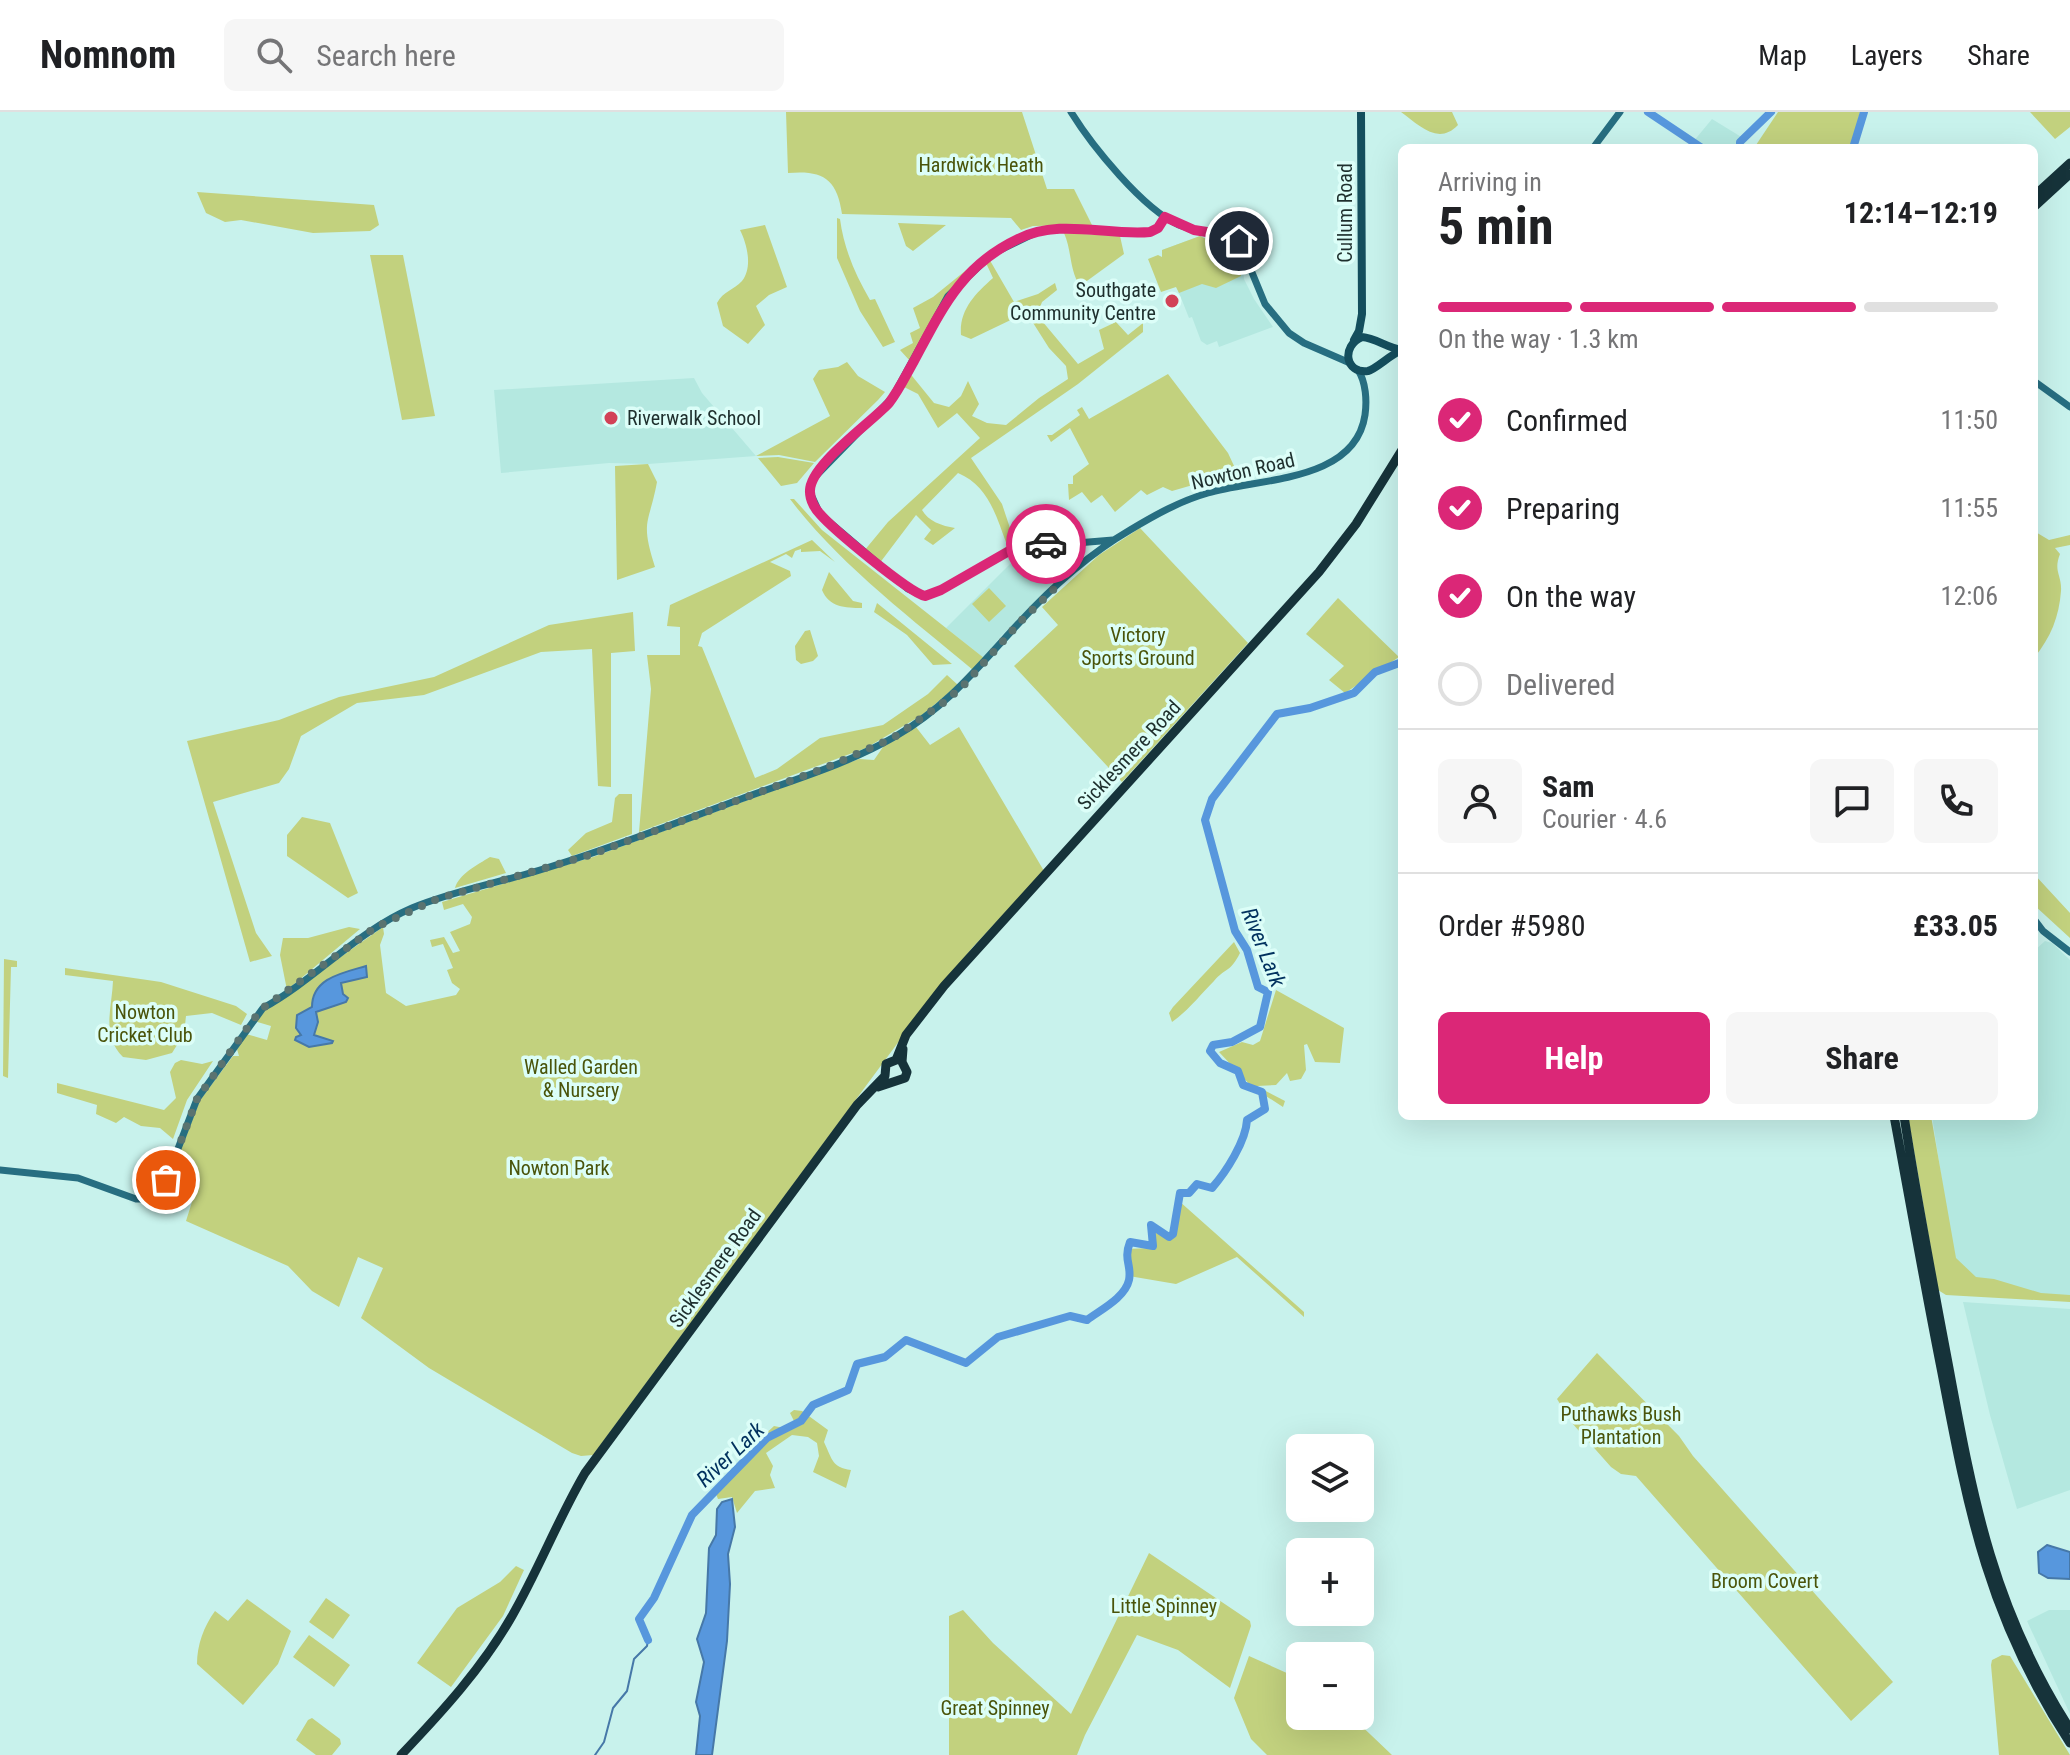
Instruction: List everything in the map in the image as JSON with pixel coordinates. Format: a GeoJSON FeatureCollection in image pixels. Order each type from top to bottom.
{"type":"FeatureCollection","features":[{"type":"Feature","properties":{"kind":"highway"},"geometry":{"type":"LineString","coordinates":[[2038,192],[2070,163]]}},
{"type":"Feature","properties":{"kind":"highway"},"geometry":{"type":"LineString","coordinates":[[2038,203],[2070,174]]}},
{"type":"Feature","properties":{"kind":"highway","name":"Sicklesmere Road"},"geometry":{"type":"LineString","coordinates":[[887,1078],[895,1083],[905,1078],[907,1072],[899,1061],[904,1040],[962,963],[1319,572],[1356,524],[1398,456]]}},
{"type":"Feature","properties":{"kind":"highway","name":"Sicklesmere Road"},"geometry":{"type":"LineString","coordinates":[[887,1078],[886,1064],[899,1061]]}},
{"type":"Feature","properties":{"kind":"highway","name":"Sicklesmere Road"},"geometry":{"type":"LineString","coordinates":[[401,1755],[448,1705],[499,1638],[585,1473],[857,1105],[887,1078]]}},
{"type":"Feature","properties":{"kind":"highway"},"geometry":{"type":"LineString","coordinates":[[1895,1120],[1974,1534],[2008,1632],[2047,1707],[2070,1743]]}},
{"type":"Feature","properties":{"kind":"highway"},"geometry":{"type":"LineString","coordinates":[[1905,1120],[1922,1229],[1984,1540],[2016,1629],[2070,1729]]}},
{"type":"Feature","properties":{"kind":"main road","name":"Cullum Road"},"geometry":{"type":"LineString","coordinates":[[1352,343],[1362,314],[1361,112]]}},
{"type":"Feature","properties":{"kind":"main road","name":"Cullum Road"},"geometry":{"type":"LineString","coordinates":[[1362,314],[1374,340]]}},
{"type":"Feature","properties":{"kind":"main road"},"geometry":{"type":"LineString","coordinates":[[1374,340],[1381,348],[1378,365]]}},
{"type":"Feature","properties":{"kind":"main road"},"geometry":{"type":"LineString","coordinates":[[1398,349],[1374,340],[1352,343],[1350,363],[1358,370],[1378,365],[1398,352]]}},
{"type":"Feature","properties":{"kind":"street"},"geometry":{"type":"LineString","coordinates":[[1071,112],[1099,151],[1165,217],[1194,230],[1226,235],[1239,241],[1257,287],[1274,316],[1289,333],[1350,363]]}},
{"type":"Feature","properties":{"kind":"street"},"geometry":{"type":"LineString","coordinates":[[1596,144],[1620,112]]}},
{"type":"Feature","properties":{"kind":"street"},"geometry":{"type":"LineString","coordinates":[[1117,538],[1016,548],[925,596],[908,589],[830,523],[815,508],[809,490],[813,479],[826,463],[892,398],[953,290],[992,254],[1018,238],[1037,232],[1072,228],[1150,232],[1158,228],[1165,217]]}},
{"type":"Feature","properties":{"kind":"street"},"geometry":{"type":"LineString","coordinates":[[1329,353],[1352,343]]}},
{"type":"Feature","properties":{"kind":"street","name":"Nowton Road"},"geometry":{"type":"LineString","coordinates":[[1364,390],[1378,365]]}},
{"type":"Feature","properties":{"kind":"street","name":"Nowton Road"},"geometry":{"type":"LineString","coordinates":[[0,1170],[78,1178],[136,1199],[151,1200],[158,1195],[166,1180],[197,1099],[252,1021],[263,1008],[376,927],[429,902],[590,855],[868,751],[907,730],[946,701],[1054,589],[1117,538],[1162,511],[1194,497],[1285,479],[1324,466],[1342,453],[1361,431],[1366,410],[1358,370]]}},
{"type":"Feature","properties":{"kind":"street"},"geometry":{"type":"LineString","coordinates":[[2038,384],[2070,407]]}},
{"type":"Feature","properties":{"kind":"street"},"geometry":{"type":"LineString","coordinates":[[1085,542],[1091,550],[1090,558]]}},
{"type":"Feature","properties":{"kind":"street","name":"Nowton Road"},"geometry":{"type":"LineString","coordinates":[[1054,589],[1060,579],[1063,543]]}},
{"type":"Feature","properties":{"kind":"street"},"geometry":{"type":"LineString","coordinates":[[1062,564],[1069,570],[1080,566]]}},
{"type":"Feature","properties":{"kind":"street"},"geometry":{"type":"LineString","coordinates":[[2038,924],[2070,952]]}},
{"type":"Feature","properties":{"kind":"shaded area"},"geometry":{"type":"Polygon","coordinates":[[[1712,119],[1743,138],[1739,144],[1691,144],[1712,119]]]}},
{"type":"Feature","properties":{"kind":"shaded area"},"geometry":{"type":"Polygon","coordinates":[[[1200,236],[1231,251],[1242,263],[1244,279],[1273,327],[1219,347],[1217,341],[1207,345],[1201,341],[1162,250],[1200,236]]]}},
{"type":"Feature","properties":{"kind":"shaded area","name":"Riverwalk School"},"geometry":{"type":"Polygon","coordinates":[[[694,378],[702,393],[756,456],[648,464],[609,463],[501,473],[494,390],[694,378]]]}},
{"type":"Feature","properties":{"kind":"shaded area"},"geometry":{"type":"Polygon","coordinates":[[[1024,550],[1054,587],[1001,636],[984,658],[946,628],[1024,550]]]}},
{"type":"Feature","properties":{"kind":"shaded area"},"geometry":{"type":"Polygon","coordinates":[[[2045,941],[2052,943],[2070,960],[2070,1300],[1959,1292],[1933,1120],[2038,1120],[2038,947],[2045,941]]]}},
{"type":"Feature","properties":{"kind":"shaded area"},"geometry":{"type":"Polygon","coordinates":[[[1963,1302],[2070,1309],[2070,1490],[2017,1509],[1963,1302]]]}},
{"type":"Feature","properties":{"kind":"shaded area"},"geometry":{"type":"Polygon","coordinates":[[[2049,1610],[2070,1610],[2070,1714],[2027,1621],[2049,1610]]]}},
{"type":"Feature","properties":{"kind":"green space","name":"Hardwick Heath"},"geometry":{"type":"Polygon","coordinates":[[[786,112],[1022,112],[1047,189],[1074,189],[1092,225],[1033,226],[1021,230],[1011,218],[842,214],[836,192],[826,179],[810,173],[788,173],[786,112]]]}},
{"type":"Feature","properties":{"kind":"green space"},"geometry":{"type":"Polygon","coordinates":[[[1401,112],[1452,112],[1458,125],[1451,131],[1436,134],[1401,112]]]}},
{"type":"Feature","properties":{"kind":"green space"},"geometry":{"type":"Polygon","coordinates":[[[1778,112],[1860,112],[1852,144],[1757,144],[1778,112]]]}},
{"type":"Feature","properties":{"kind":"green space"},"geometry":{"type":"Polygon","coordinates":[[[2030,112],[2070,112],[2070,127],[2055,139],[2030,112]]]}},
{"type":"Feature","properties":{"kind":"green space"},"geometry":{"type":"Polygon","coordinates":[[[197,192],[374,205],[379,225],[370,231],[313,233],[241,220],[225,222],[206,213],[197,192]]]}},
{"type":"Feature","properties":{"kind":"green space"},"geometry":{"type":"Polygon","coordinates":[[[837,218],[840,219],[855,271],[870,300],[875,299],[895,342],[883,347],[860,311],[837,258],[837,218]]]}},
{"type":"Feature","properties":{"kind":"green space"},"geometry":{"type":"Polygon","coordinates":[[[898,223],[946,225],[913,251],[906,246],[898,223]]]}},
{"type":"Feature","properties":{"kind":"green space"},"geometry":{"type":"Polygon","coordinates":[[[765,225],[787,287],[769,295],[756,306],[765,325],[748,344],[723,326],[717,303],[742,281],[747,269],[748,256],[740,230],[765,225]]]}},
{"type":"Feature","properties":{"kind":"green space"},"geometry":{"type":"Polygon","coordinates":[[[1064,233],[1120,236],[1124,254],[1080,286],[1064,233]]]}},
{"type":"Feature","properties":{"kind":"green space"},"geometry":{"type":"Polygon","coordinates":[[[1200,236],[1231,251],[1242,263],[1241,276],[1216,288],[1202,284],[1179,293],[1176,287],[1161,292],[1148,259],[1158,255],[1162,257],[1162,250],[1200,236]]]}},
{"type":"Feature","properties":{"kind":"green space"},"geometry":{"type":"Polygon","coordinates":[[[986,254],[956,283],[910,361],[900,350],[913,343],[910,333],[920,328],[913,308],[933,297],[986,254]]]}},
{"type":"Feature","properties":{"kind":"green space"},"geometry":{"type":"Polygon","coordinates":[[[370,255],[403,255],[435,416],[402,420],[370,255]]]}},
{"type":"Feature","properties":{"kind":"green space"},"geometry":{"type":"Polygon","coordinates":[[[988,257],[1014,302],[1038,294],[1055,283],[1057,290],[1042,302],[1037,315],[1078,364],[1104,349],[1099,330],[1116,322],[1128,335],[1143,323],[1143,332],[1078,384],[971,458],[1002,504],[1015,543],[1007,545],[984,494],[958,473],[922,510],[936,522],[955,528],[933,545],[924,539],[931,530],[916,515],[879,564],[864,551],[888,522],[980,438],[957,413],[938,428],[918,394],[900,385],[908,371],[934,403],[949,407],[961,396],[968,381],[979,404],[972,416],[987,423],[1006,425],[1068,379],[1066,366],[1049,348],[1030,318],[1023,314],[971,339],[961,335],[966,310],[974,296],[993,278],[986,263],[988,257]]]}},
{"type":"Feature","properties":{"kind":"green space"},"geometry":{"type":"Polygon","coordinates":[[[847,362],[858,376],[885,392],[878,400],[815,462],[779,455],[756,456],[830,416],[813,379],[819,370],[847,362]]]}},
{"type":"Feature","properties":{"kind":"green space"},"geometry":{"type":"Polygon","coordinates":[[[1168,374],[1228,453],[1242,483],[1222,485],[1217,478],[1172,491],[1163,487],[1147,495],[1141,490],[1115,512],[1102,495],[1091,503],[1082,492],[1069,500],[1068,484],[1073,484],[1073,476],[1089,464],[1070,428],[1051,442],[1047,435],[1052,435],[1080,415],[1077,410],[1082,407],[1089,419],[1168,374]]]}},
{"type":"Feature","properties":{"kind":"green space"},"geometry":{"type":"Polygon","coordinates":[[[778,457],[814,463],[797,483],[781,486],[758,458],[778,457]]]}},
{"type":"Feature","properties":{"kind":"green space"},"geometry":{"type":"Polygon","coordinates":[[[648,464],[657,482],[647,531],[655,567],[617,580],[615,466],[648,464]]]}},
{"type":"Feature","properties":{"kind":"green space"},"geometry":{"type":"Polygon","coordinates":[[[790,499],[794,499],[822,530],[984,658],[973,670],[852,567],[790,499]]]}},
{"type":"Feature","properties":{"kind":"green space","name":"Victory Sports Ground"},"geometry":{"type":"Polygon","coordinates":[[[1140,528],[1248,643],[1122,782],[1014,666],[1058,625],[1042,607],[1099,555],[1140,528]]]}},
{"type":"Feature","properties":{"kind":"green space"},"geometry":{"type":"Polygon","coordinates":[[[2038,533],[2049,540],[2070,535],[2070,545],[2055,548],[2060,554],[2057,565],[2060,600],[2045,642],[2038,652],[2038,533]]]}},
{"type":"Feature","properties":{"kind":"green space"},"geometry":{"type":"Polygon","coordinates":[[[812,540],[835,562],[820,551],[801,552],[801,549],[795,551],[792,558],[786,554],[770,562],[790,571],[791,576],[702,633],[698,646],[702,647],[755,778],[777,769],[820,738],[883,725],[928,694],[947,675],[958,685],[922,715],[866,748],[639,832],[651,689],[647,655],[680,655],[680,627],[667,626],[670,605],[812,540]]]}},
{"type":"Feature","properties":{"kind":"green space"},"geometry":{"type":"Polygon","coordinates":[[[1049,546],[1057,562],[1055,586],[1025,550],[1049,546]]]}},
{"type":"Feature","properties":{"kind":"green space"},"geometry":{"type":"Polygon","coordinates":[[[829,572],[853,601],[862,603],[862,608],[844,607],[825,596],[822,590],[829,572]]]}},
{"type":"Feature","properties":{"kind":"green space"},"geometry":{"type":"Polygon","coordinates":[[[989,588],[1006,606],[989,622],[972,604],[989,588]]]}},
{"type":"Feature","properties":{"kind":"green space"},"geometry":{"type":"Polygon","coordinates":[[[1338,598],[1398,658],[1345,693],[1329,680],[1344,666],[1306,634],[1338,598]]]}},
{"type":"Feature","properties":{"kind":"green space"},"geometry":{"type":"Polygon","coordinates":[[[877,603],[952,664],[933,665],[907,635],[874,612],[877,603]]]}},
{"type":"Feature","properties":{"kind":"green space"},"geometry":{"type":"Polygon","coordinates":[[[633,612],[635,651],[611,653],[611,787],[598,786],[592,649],[541,652],[424,695],[357,703],[301,736],[289,769],[279,783],[213,802],[256,933],[272,956],[250,962],[187,741],[279,720],[339,697],[434,677],[549,625],[633,612]]]}},
{"type":"Feature","properties":{"kind":"green space"},"geometry":{"type":"Polygon","coordinates":[[[810,630],[818,656],[801,664],[796,660],[795,646],[805,631],[810,630]]]}},
{"type":"Feature","properties":{"kind":"green space","name":"Nowton Park"},"geometry":{"type":"Polygon","coordinates":[[[916,727],[930,745],[959,727],[1044,871],[972,948],[908,1029],[593,1455],[572,1453],[429,1368],[361,1318],[383,1268],[358,1257],[339,1307],[312,1291],[288,1266],[186,1221],[192,1202],[166,1187],[200,1100],[233,1056],[239,1056],[237,1049],[246,1034],[267,1040],[271,1026],[254,1021],[260,1014],[383,927],[380,945],[386,993],[406,1006],[456,995],[460,989],[452,983],[447,970],[453,968],[443,944],[432,947],[430,940],[444,937],[453,953],[460,951],[450,932],[470,924],[472,917],[463,904],[444,910],[442,902],[593,857],[859,759],[874,760],[883,747],[916,727]]]}},
{"type":"Feature","properties":{"kind":"green space"},"geometry":{"type":"Polygon","coordinates":[[[619,794],[632,794],[632,834],[572,856],[568,850],[586,833],[612,822],[615,798],[619,794]]]}},
{"type":"Feature","properties":{"kind":"green space"},"geometry":{"type":"Polygon","coordinates":[[[302,817],[330,823],[358,893],[348,898],[287,856],[287,835],[302,817]]]}},
{"type":"Feature","properties":{"kind":"green space"},"geometry":{"type":"Polygon","coordinates":[[[490,857],[499,859],[506,873],[455,888],[464,874],[490,857]]]}},
{"type":"Feature","properties":{"kind":"green space"},"geometry":{"type":"Polygon","coordinates":[[[2038,878],[2070,913],[2070,938],[2038,909],[2038,878]]]}},
{"type":"Feature","properties":{"kind":"green space"},"geometry":{"type":"Polygon","coordinates":[[[349,927],[360,929],[287,990],[280,955],[283,938],[308,938],[349,927]]]}},
{"type":"Feature","properties":{"kind":"green space"},"geometry":{"type":"Polygon","coordinates":[[[1234,942],[1240,953],[1233,964],[1172,1022],[1169,1013],[1173,1007],[1234,942]]]}},
{"type":"Feature","properties":{"kind":"green space"},"geometry":{"type":"Polygon","coordinates":[[[4,959],[17,961],[17,967],[11,967],[8,1078],[3,1076],[4,959]]]}},
{"type":"Feature","properties":{"kind":"green space","name":"Nowton Cricket Club"},"geometry":{"type":"Polygon","coordinates":[[[65,968],[161,982],[236,1006],[247,1014],[241,1025],[212,1013],[186,1016],[184,1034],[172,1053],[146,1060],[123,1057],[116,1049],[110,1030],[113,981],[65,975],[65,968]]]}},
{"type":"Feature","properties":{"kind":"green space"},"geometry":{"type":"Polygon","coordinates":[[[1276,990],[1344,1028],[1340,1063],[1315,1062],[1307,1044],[1304,1045],[1306,1070],[1301,1079],[1290,1081],[1287,1073],[1276,1085],[1257,1086],[1258,1090],[1260,1088],[1285,1101],[1283,1107],[1252,1087],[1219,1052],[1242,1042],[1253,1045],[1260,1041],[1276,990]]]}},
{"type":"Feature","properties":{"kind":"green space"},"geometry":{"type":"Polygon","coordinates":[[[181,1060],[202,1064],[213,1061],[187,1100],[173,1139],[160,1128],[141,1126],[124,1117],[116,1123],[96,1114],[97,1105],[57,1093],[57,1083],[164,1110],[176,1098],[170,1072],[181,1060]]]}},
{"type":"Feature","properties":{"kind":"green space"},"geometry":{"type":"Polygon","coordinates":[[[1909,1120],[1932,1120],[1956,1258],[1976,1277],[2041,1293],[2070,1295],[2070,1302],[1946,1295],[1938,1290],[1909,1120]]]}},
{"type":"Feature","properties":{"kind":"green space"},"geometry":{"type":"Polygon","coordinates":[[[1179,1201],[1304,1312],[1304,1317],[1237,1257],[1176,1284],[1129,1276],[1127,1249],[1150,1248],[1153,1228],[1166,1239],[1173,1237],[1179,1201]]]}},
{"type":"Feature","properties":{"kind":"green space","name":"Broom Covert"},"geometry":{"type":"Polygon","coordinates":[[[1597,1353],[1679,1436],[1693,1456],[1893,1682],[1851,1721],[1636,1476],[1621,1474],[1611,1467],[1572,1423],[1557,1399],[1597,1353]]]}},
{"type":"Feature","properties":{"kind":"green space"},"geometry":{"type":"Polygon","coordinates":[[[802,1411],[828,1430],[824,1442],[831,1458],[836,1465],[851,1470],[846,1488],[813,1472],[819,1456],[817,1443],[808,1437],[792,1435],[766,1453],[773,1466],[770,1475],[775,1488],[755,1491],[737,1513],[732,1497],[718,1499],[716,1494],[760,1439],[774,1426],[784,1428],[794,1421],[790,1413],[802,1411]]]}},
{"type":"Feature","properties":{"kind":"green space"},"geometry":{"type":"Polygon","coordinates":[[[1149,1553],[1250,1621],[1230,1688],[1178,1650],[1137,1635],[1077,1755],[949,1755],[949,1616],[963,1610],[993,1643],[1071,1714],[1149,1553]]]}},
{"type":"Feature","properties":{"kind":"green space"},"geometry":{"type":"Polygon","coordinates":[[[516,1566],[524,1570],[503,1616],[451,1687],[417,1663],[457,1608],[500,1582],[516,1566]]]}},
{"type":"Feature","properties":{"kind":"green space"},"geometry":{"type":"Polygon","coordinates":[[[326,1598],[350,1615],[333,1639],[309,1622],[326,1598]]]}},
{"type":"Feature","properties":{"kind":"green space"},"geometry":{"type":"Polygon","coordinates":[[[247,1599],[291,1631],[278,1664],[243,1705],[197,1664],[202,1636],[215,1611],[228,1621],[247,1599]]]}},
{"type":"Feature","properties":{"kind":"green space"},"geometry":{"type":"Polygon","coordinates":[[[309,1635],[350,1665],[334,1687],[293,1657],[309,1635]]]}},
{"type":"Feature","properties":{"kind":"green space"},"geometry":{"type":"Polygon","coordinates":[[[2002,1655],[2010,1656],[2070,1755],[1999,1755],[1991,1665],[1992,1660],[2002,1655]]]}},
{"type":"Feature","properties":{"kind":"green space"},"geometry":{"type":"Polygon","coordinates":[[[1249,1656],[1286,1673],[1286,1730],[1366,1730],[1392,1755],[1267,1755],[1251,1739],[1234,1698],[1249,1656]]]}},
{"type":"Feature","properties":{"kind":"green space"},"geometry":{"type":"Polygon","coordinates":[[[312,1718],[340,1739],[341,1744],[332,1755],[316,1755],[296,1740],[312,1718]]]}},
{"type":"Feature","properties":{"kind":"water"},"geometry":{"type":"Polygon","coordinates":[[[366,966],[367,977],[341,983],[343,994],[348,998],[346,1002],[316,1012],[318,1022],[314,1035],[332,1043],[309,1047],[295,1040],[301,1035],[296,1028],[297,1015],[312,1007],[317,989],[338,974],[366,966]]]}},
{"type":"Feature","properties":{"kind":"water"},"geometry":{"type":"Polygon","coordinates":[[[732,1499],[735,1527],[728,1554],[727,1641],[712,1755],[696,1755],[700,1716],[696,1702],[704,1662],[697,1639],[706,1613],[709,1548],[716,1535],[717,1509],[722,1502],[732,1499]]]}},
{"type":"Feature","properties":{"kind":"water"},"geometry":{"type":"Polygon","coordinates":[[[2047,1545],[2070,1552],[2070,1579],[2048,1578],[2039,1573],[2038,1552],[2047,1545]]]}},
{"type":"Feature","properties":{"kind":"waterway"},"geometry":{"type":"LineString","coordinates":[[1648,112],[1696,144]]}},
{"type":"Feature","properties":{"kind":"waterway","name":"River Lark"},"geometry":{"type":"LineString","coordinates":[[1740,144],[1771,112]]}},
{"type":"Feature","properties":{"kind":"waterway"},"geometry":{"type":"LineString","coordinates":[[1854,144],[1864,112]]}},
{"type":"Feature","properties":{"kind":"waterway","name":"River Lark"},"geometry":{"type":"LineString","coordinates":[[648,1640],[639,1619],[654,1598],[692,1515],[767,1438],[801,1421],[813,1405],[848,1390],[857,1364],[885,1357],[906,1340],[966,1363],[998,1337],[1070,1316],[1087,1320],[1117,1298],[1127,1286],[1130,1242],[1153,1246],[1151,1225],[1169,1237],[1173,1234],[1180,1193],[1189,1193],[1197,1184],[1212,1188],[1239,1147],[1247,1120],[1265,1109],[1262,1092],[1243,1085],[1238,1071],[1220,1063],[1210,1051],[1213,1045],[1232,1042],[1260,1027],[1268,992],[1258,987],[1247,950],[1235,931],[1205,820],[1212,799],[1277,714],[1310,708],[1354,693],[1375,672],[1398,663]]}},
{"type":"Feature","properties":{"kind":"waterway","name":"River Lark"},"geometry":{"type":"LineString","coordinates":[[595,1755],[604,1742],[613,1708],[627,1691],[634,1659],[647,1646],[648,1640]]}},
{"type":"Feature","properties":{"kind":"way so far"},"geometry":{"type":"LineString","coordinates":[[166,1180],[197,1099],[263,1008],[376,927],[413,908],[590,855],[825,768],[893,738],[946,701],[967,682],[1054,589],[1062,573],[1063,543],[1046,544]]}},
{"type":"Feature","properties":{"kind":"place","name":"Southgate Community Centre"},"geometry":{"type":"Point","coordinates":[1172,301]}},
{"type":"Feature","properties":{"kind":"place","name":"Riverwalk School"},"geometry":{"type":"Point","coordinates":[611,418]}},
{"type":"Feature","properties":{"kind":"route"},"geometry":{"type":"LineString","coordinates":[[1046,544],[1027,545],[997,556],[941,590],[925,596],[908,589],[820,514],[809,490],[813,479],[826,463],[892,398],[953,290],[1004,246],[1028,234],[1048,230],[1072,228],[1150,232],[1158,228],[1165,217],[1194,230],[1226,235],[1239,241]]}},
{"type":"Feature","properties":{"kind":"park label","name":"Walled Garden & Nursery"},"geometry":{"type":"Point","coordinates":[581,1078]}},
{"type":"Feature","properties":{"kind":"park label","name":"Puthawks Bush Plantation"},"geometry":{"type":"Point","coordinates":[1621,1426]}},
{"type":"Feature","properties":{"kind":"park label","name":"Little Spinney"},"geometry":{"type":"Point","coordinates":[1164,1606]}},
{"type":"Feature","properties":{"kind":"park label","name":"Great Spinney"},"geometry":{"type":"Point","coordinates":[995,1708]}}]}
